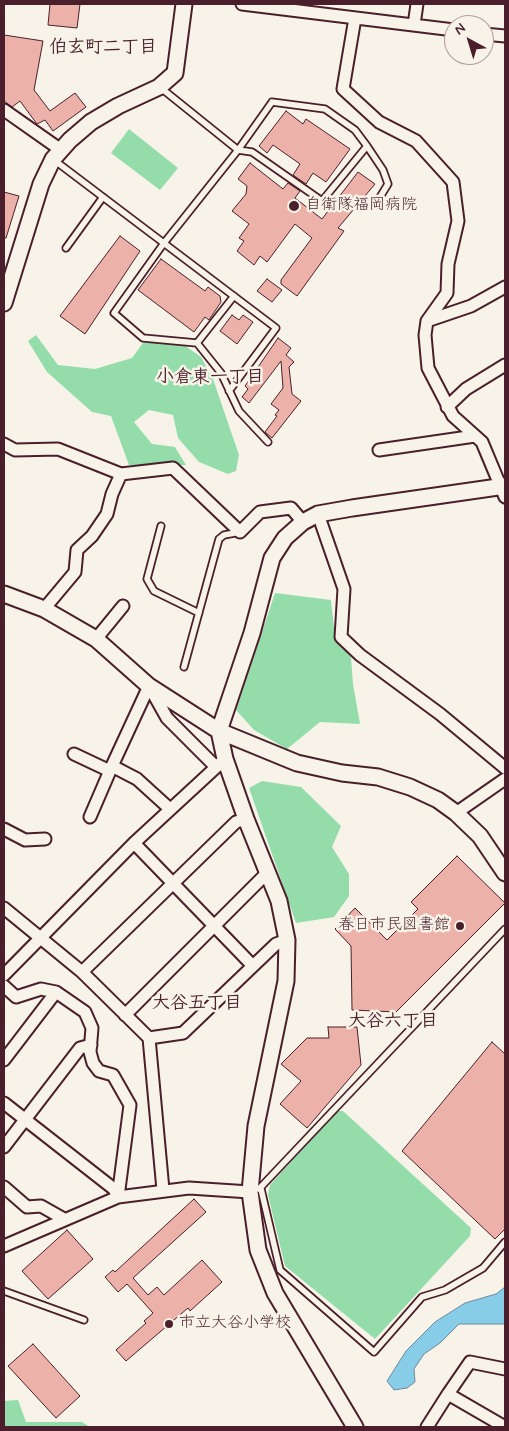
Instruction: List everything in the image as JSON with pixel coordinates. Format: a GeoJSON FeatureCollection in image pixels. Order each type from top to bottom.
{"type":"FeatureCollection","features":[{"type":"Feature","properties":{"kind":"street"},"geometry":{"type":"LineString","coordinates":[[4,303],[41,184],[57,154],[91,122],[118,106],[159,86],[175,73],[184,4]]}},
{"type":"Feature","properties":{"kind":"street"},"geometry":{"type":"LineString","coordinates":[[242,4],[444,29]]}},
{"type":"Feature","properties":{"kind":"street"},"geometry":{"type":"LineString","coordinates":[[414,25],[417,4]]}},
{"type":"Feature","properties":{"kind":"street"},"geometry":{"type":"LineString","coordinates":[[355,18],[344,89],[379,122],[416,141],[453,182],[458,221],[448,264],[447,293],[427,321],[425,335],[428,368],[453,416],[482,442],[504,490],[318,514],[303,522],[285,538],[272,558],[252,634],[219,731],[221,763],[279,900],[287,940],[286,981],[256,1126],[255,1190],[258,1250],[271,1285],[355,1427]]}},
{"type":"Feature","properties":{"kind":"street"},"geometry":{"type":"LineString","coordinates":[[4,110],[57,154]]}},
{"type":"Feature","properties":{"kind":"street"},"geometry":{"type":"LineString","coordinates":[[427,321],[471,306],[505,287]]}},
{"type":"Feature","properties":{"kind":"street"},"geometry":{"type":"LineString","coordinates":[[447,407],[466,389],[505,366]]}},
{"type":"Feature","properties":{"kind":"street"},"geometry":{"type":"LineString","coordinates":[[379,450],[475,436]]}},
{"type":"Feature","properties":{"kind":"street"},"geometry":{"type":"LineString","coordinates":[[4,444],[15,450],[58,449],[121,474],[173,468],[240,532],[260,512],[291,508],[303,522]]}},
{"type":"Feature","properties":{"kind":"street"},"geometry":{"type":"LineString","coordinates":[[44,609],[75,572],[77,550],[92,536],[108,514],[112,494],[121,474]]}},
{"type":"Feature","properties":{"kind":"street"},"geometry":{"type":"LineString","coordinates":[[318,514],[344,589],[341,637],[360,655],[440,714],[505,768]]}},
{"type":"Feature","properties":{"kind":"street"},"geometry":{"type":"LineString","coordinates":[[4,594],[44,609],[96,639],[149,686],[219,731],[278,757],[313,768],[378,777],[410,787],[438,800],[456,813],[480,836],[505,873]]}},
{"type":"Feature","properties":{"kind":"street"},"geometry":{"type":"LineString","coordinates":[[96,639],[123,606]]}},
{"type":"Feature","properties":{"kind":"street"},"geometry":{"type":"LineString","coordinates":[[149,686],[167,718],[221,763]]}},
{"type":"Feature","properties":{"kind":"street"},"geometry":{"type":"LineString","coordinates":[[90,817],[149,686]]}},
{"type":"Feature","properties":{"kind":"street"},"geometry":{"type":"LineString","coordinates":[[74,754],[138,779],[170,809]]}},
{"type":"Feature","properties":{"kind":"street"},"geometry":{"type":"LineString","coordinates":[[4,974],[134,843],[221,763]]}},
{"type":"Feature","properties":{"kind":"street"},"geometry":{"type":"LineString","coordinates":[[456,813],[505,779]]}},
{"type":"Feature","properties":{"kind":"street"},"geometry":{"type":"LineString","coordinates":[[82,972],[172,882],[236,822],[246,819]]}},
{"type":"Feature","properties":{"kind":"street"},"geometry":{"type":"LineString","coordinates":[[4,829],[25,840],[45,839]]}},
{"type":"Feature","properties":{"kind":"street"},"geometry":{"type":"LineString","coordinates":[[134,843],[253,966]]}},
{"type":"Feature","properties":{"kind":"street"},"geometry":{"type":"LineString","coordinates":[[125,1015],[213,924],[268,872]]}},
{"type":"Feature","properties":{"kind":"street"},"geometry":{"type":"LineString","coordinates":[[4,908],[82,972],[149,1038],[163,1190]]}},
{"type":"Feature","properties":{"kind":"street"},"geometry":{"type":"LineString","coordinates":[[149,1038],[183,1033],[276,944],[287,940]]}},
{"type":"Feature","properties":{"kind":"street"},"geometry":{"type":"LineString","coordinates":[[4,986],[16,997],[41,989],[56,992],[85,1012],[92,1028],[93,1063],[99,1071],[113,1075],[130,1105],[118,1197]]}},
{"type":"Feature","properties":{"kind":"street"},"geometry":{"type":"LineString","coordinates":[[4,1060],[56,992]]}},
{"type":"Feature","properties":{"kind":"street"},"geometry":{"type":"LineString","coordinates":[[4,1147],[80,1048],[91,1045]]}},
{"type":"Feature","properties":{"kind":"street"},"geometry":{"type":"LineString","coordinates":[[4,1103],[114,1189],[118,1197]]}},
{"type":"Feature","properties":{"kind":"street"},"geometry":{"type":"LineString","coordinates":[[4,1187],[26,1207],[41,1206],[64,1219]]}},
{"type":"Feature","properties":{"kind":"street"},"geometry":{"type":"LineString","coordinates":[[4,1246],[118,1197],[189,1188],[255,1190]]}},
{"type":"Feature","properties":{"kind":"street"},"geometry":{"type":"LineString","coordinates":[[427,1427],[470,1362],[505,1369]]}},
{"type":"Feature","properties":{"kind":"street"},"geometry":{"type":"LineString","coordinates":[[448,1394],[505,1427]]}},
{"type":"Feature","properties":{"kind":"lane"},"geometry":{"type":"LineString","coordinates":[[159,86],[238,150],[252,152],[322,202],[367,146]]}},
{"type":"Feature","properties":{"kind":"lane"},"geometry":{"type":"LineString","coordinates":[[268,442],[239,410],[221,374],[197,343],[143,338],[114,313],[164,243],[238,150],[272,102],[325,109],[355,130],[383,170],[388,184],[376,202],[370,203]]}},
{"type":"Feature","properties":{"kind":"lane"},"geometry":{"type":"LineString","coordinates":[[57,154],[103,197],[276,328],[229,391]]}},
{"type":"Feature","properties":{"kind":"lane"},"geometry":{"type":"LineString","coordinates":[[66,248],[103,197]]}},
{"type":"Feature","properties":{"kind":"lane"},"geometry":{"type":"LineString","coordinates":[[197,343],[234,296]]}},
{"type":"Feature","properties":{"kind":"lane"},"geometry":{"type":"LineString","coordinates":[[161,526],[147,579],[154,591],[199,613]]}},
{"type":"Feature","properties":{"kind":"lane"},"geometry":{"type":"LineString","coordinates":[[184,668],[219,539],[224,535],[240,532]]}},
{"type":"Feature","properties":{"kind":"lane"},"geometry":{"type":"LineString","coordinates":[[505,929],[255,1190],[280,1270],[374,1352],[422,1297],[445,1290],[483,1268],[505,1242]]}},
{"type":"Feature","properties":{"kind":"lane"},"geometry":{"type":"LineString","coordinates":[[4,1291],[84,1320]]}},
{"type":"Feature","properties":{"kind":"green space"},"geometry":{"type":"Polygon","coordinates":[[[129,129],[178,168],[160,190],[111,153],[129,129]]]}},
{"type":"Feature","properties":{"kind":"green space"},"geometry":{"type":"Polygon","coordinates":[[[36,335],[58,365],[95,369],[132,358],[143,343],[181,343],[201,357],[213,379],[239,455],[236,471],[228,474],[199,462],[178,438],[173,415],[149,410],[134,422],[152,444],[175,447],[186,465],[129,465],[111,416],[92,412],[47,372],[28,341],[36,335]]]}},
{"type":"Feature","properties":{"kind":"green space"},"geometry":{"type":"Polygon","coordinates":[[[275,593],[331,600],[335,637],[351,657],[353,684],[360,724],[320,722],[287,749],[254,730],[236,710],[275,593]]]}},
{"type":"Feature","properties":{"kind":"green space"},"geometry":{"type":"Polygon","coordinates":[[[262,781],[301,787],[341,826],[332,847],[349,874],[349,896],[334,917],[296,923],[249,788],[262,781]]]}},
{"type":"Feature","properties":{"kind":"green space"},"geometry":{"type":"Polygon","coordinates":[[[337,1111],[343,1111],[471,1228],[470,1236],[375,1339],[285,1266],[268,1195],[270,1185],[337,1111]]]}},
{"type":"Feature","properties":{"kind":"green space"},"geometry":{"type":"Polygon","coordinates":[[[18,1400],[26,1422],[82,1422],[90,1427],[4,1427],[4,1401],[18,1400]]]}},
{"type":"Feature","properties":{"kind":"water"},"geometry":{"type":"Polygon","coordinates":[[[505,1287],[505,1324],[459,1324],[440,1343],[424,1354],[414,1369],[415,1382],[407,1388],[394,1390],[387,1381],[406,1351],[435,1322],[465,1303],[496,1294],[505,1287]]]}},
{"type":"Feature","properties":{"kind":"building"},"geometry":{"type":"Polygon","coordinates":[[[50,4],[80,4],[77,28],[48,25],[50,4]]]}},
{"type":"Feature","properties":{"kind":"building"},"geometry":{"type":"Polygon","coordinates":[[[4,35],[43,41],[34,90],[50,111],[75,93],[86,107],[53,131],[45,120],[37,124],[20,101],[12,107],[4,101],[4,35]]]}},
{"type":"Feature","properties":{"kind":"building"},"geometry":{"type":"Polygon","coordinates":[[[286,111],[303,124],[306,119],[350,149],[326,182],[313,173],[306,184],[293,175],[300,164],[273,145],[267,153],[259,146],[286,111]]]}},
{"type":"Feature","properties":{"kind":"building"},"geometry":{"type":"Polygon","coordinates":[[[250,163],[283,189],[288,183],[300,191],[295,198],[322,219],[358,172],[375,184],[338,228],[344,231],[297,296],[281,284],[281,280],[312,238],[295,224],[267,262],[260,256],[254,265],[237,251],[244,241],[239,238],[249,224],[232,211],[246,194],[247,186],[238,179],[250,163]]]}},
{"type":"Feature","properties":{"kind":"building"},"geometry":{"type":"Polygon","coordinates":[[[4,192],[19,196],[6,238],[4,238],[4,192]]]}},
{"type":"Feature","properties":{"kind":"building"},"geometry":{"type":"Polygon","coordinates":[[[120,236],[140,251],[85,334],[60,316],[120,236]]]}},
{"type":"Feature","properties":{"kind":"building"},"geometry":{"type":"Polygon","coordinates":[[[161,259],[205,291],[208,287],[220,296],[221,302],[209,320],[205,317],[194,332],[138,290],[161,259]]]}},
{"type":"Feature","properties":{"kind":"building"},"geometry":{"type":"Polygon","coordinates":[[[267,279],[282,290],[272,302],[257,291],[267,279]]]}},
{"type":"Feature","properties":{"kind":"building"},"geometry":{"type":"Polygon","coordinates":[[[232,315],[239,320],[243,315],[253,322],[237,344],[220,331],[232,315]]]}},
{"type":"Feature","properties":{"kind":"building"},"geometry":{"type":"Polygon","coordinates":[[[278,338],[291,348],[286,355],[294,362],[289,367],[292,394],[301,401],[272,438],[265,432],[277,416],[275,415],[279,410],[271,404],[283,388],[281,361],[249,403],[242,397],[248,389],[245,386],[278,338]]]}},
{"type":"Feature","properties":{"kind":"building"},"geometry":{"type":"Polygon","coordinates":[[[457,856],[505,903],[396,1012],[352,1010],[351,946],[335,929],[355,908],[387,940],[418,909],[411,902],[457,856]]]}},
{"type":"Feature","properties":{"kind":"building"},"geometry":{"type":"Polygon","coordinates":[[[328,1027],[357,1027],[361,1065],[307,1128],[280,1104],[301,1081],[281,1064],[307,1038],[329,1038],[328,1027]]]}},
{"type":"Feature","properties":{"kind":"building"},"geometry":{"type":"Polygon","coordinates":[[[492,1042],[505,1054],[505,1229],[495,1239],[402,1151],[492,1042]]]}},
{"type":"Feature","properties":{"kind":"building"},"geometry":{"type":"Polygon","coordinates":[[[194,1199],[206,1212],[133,1278],[148,1295],[157,1287],[164,1295],[202,1260],[222,1282],[190,1311],[188,1308],[126,1361],[116,1350],[146,1323],[144,1321],[153,1313],[127,1284],[118,1292],[105,1277],[113,1270],[115,1272],[194,1199]]]}},
{"type":"Feature","properties":{"kind":"building"},"geometry":{"type":"Polygon","coordinates":[[[67,1230],[93,1259],[48,1299],[22,1271],[67,1230]]]}},
{"type":"Feature","properties":{"kind":"building"},"geometry":{"type":"Polygon","coordinates":[[[33,1344],[80,1396],[56,1418],[8,1366],[33,1344]]]}},
{"type":"Feature","properties":{"kind":"place","name":"自衛隊福岡病院"},"geometry":{"type":"Point","coordinates":[294,206]}},
{"type":"Feature","properties":{"kind":"place","name":"春日市民図書館"},"geometry":{"type":"Point","coordinates":[460,926]}},
{"type":"Feature","properties":{"kind":"place","name":"市立大谷小学校"},"geometry":{"type":"Point","coordinates":[169,1324]}},
{"type":"Feature","properties":{"kind":"district","name":"伯玄町二丁目"},"geometry":{"type":"Point","coordinates":[103,48]}},
{"type":"Feature","properties":{"kind":"district","name":"小倉東一丁目"},"geometry":{"type":"Point","coordinates":[210,378]}},
{"type":"Feature","properties":{"kind":"district","name":"大谷五丁目"},"geometry":{"type":"Point","coordinates":[197,1004]}},
{"type":"Feature","properties":{"kind":"district","name":"大谷六丁目"},"geometry":{"type":"Point","coordinates":[393,1022]}}]}
